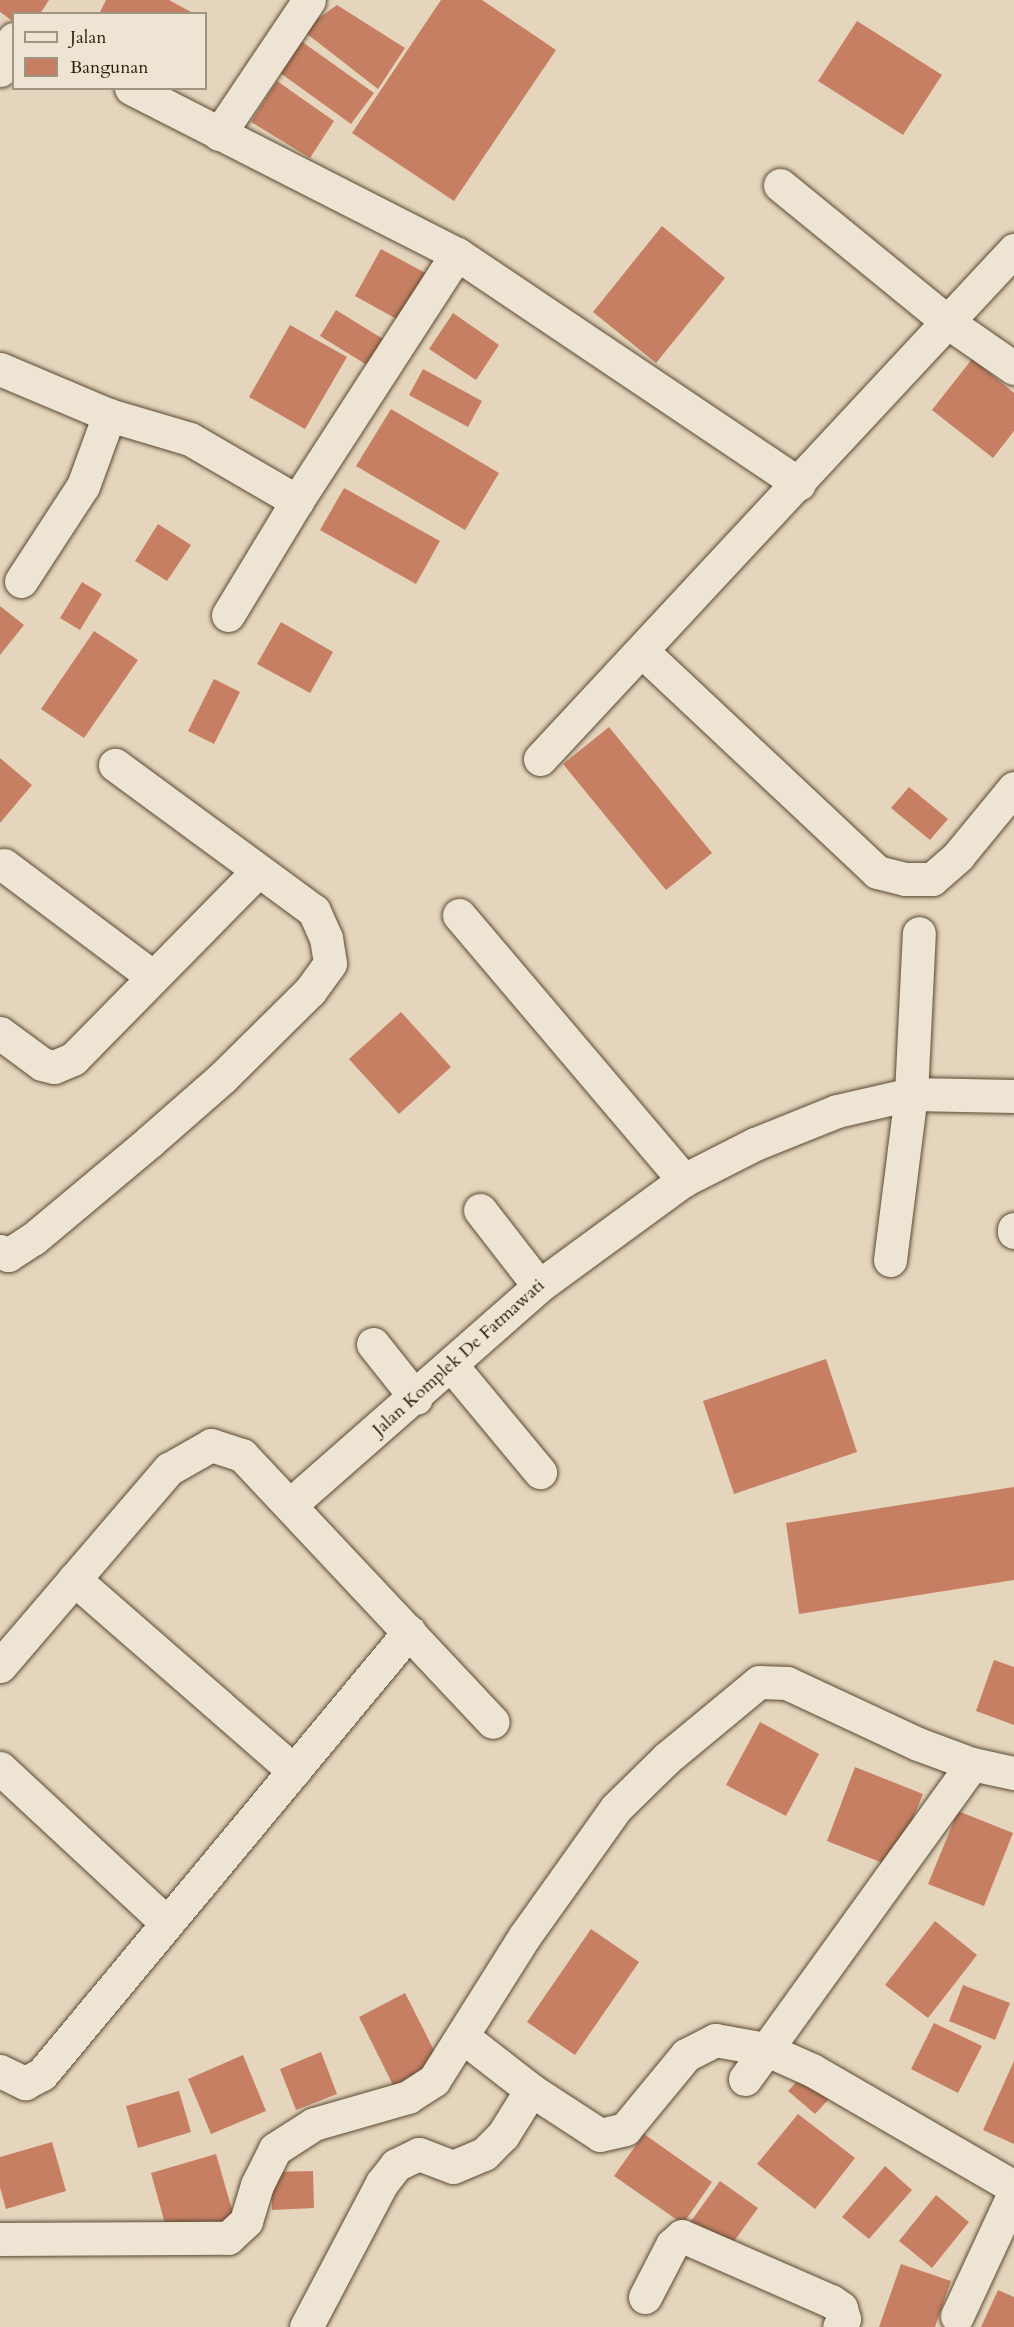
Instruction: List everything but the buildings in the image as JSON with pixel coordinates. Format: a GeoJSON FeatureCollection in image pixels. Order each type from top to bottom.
{"type":"FeatureCollection","features":[{"type":"Feature","properties":{"kind":"street"},"geometry":{"type":"LineString","coordinates":[[219,134],[309,0]]}},
{"type":"Feature","properties":{"kind":"street"},"geometry":{"type":"LineString","coordinates":[[0,70],[12,43]]}},
{"type":"Feature","properties":{"kind":"street"},"geometry":{"type":"LineString","coordinates":[[135,90],[457,254],[800,484]]}},
{"type":"Feature","properties":{"kind":"street"},"geometry":{"type":"LineString","coordinates":[[780,185],[949,323],[1014,368]]}},
{"type":"Feature","properties":{"kind":"street"},"geometry":{"type":"LineString","coordinates":[[540,759],[800,484],[1014,250]]}},
{"type":"Feature","properties":{"kind":"street"},"geometry":{"type":"LineString","coordinates":[[228,615],[297,501],[457,254]]}},
{"type":"Feature","properties":{"kind":"street"},"geometry":{"type":"LineString","coordinates":[[0,369],[109,415],[190,439],[297,501]]}},
{"type":"Feature","properties":{"kind":"street"},"geometry":{"type":"LineString","coordinates":[[21,581],[83,486],[109,415]]}},
{"type":"Feature","properties":{"kind":"street"},"geometry":{"type":"LineString","coordinates":[[643,652],[877,872],[905,879],[932,879],[958,856],[1014,788]]}},
{"type":"Feature","properties":{"kind":"street"},"geometry":{"type":"LineString","coordinates":[[0,1251],[8,1254],[33,1239],[158,1134],[222,1078],[310,991],[330,963],[326,938],[314,911],[115,765]]}},
{"type":"Feature","properties":{"kind":"street"},"geometry":{"type":"LineString","coordinates":[[4,865],[153,977]]}},
{"type":"Feature","properties":{"kind":"street"},"geometry":{"type":"LineString","coordinates":[[0,1033],[42,1064],[62,1064],[73,1059],[258,871]]}},
{"type":"Feature","properties":{"kind":"street"},"geometry":{"type":"LineString","coordinates":[[459,915],[684,1180]]}},
{"type":"Feature","properties":{"kind":"street"},"geometry":{"type":"LineString","coordinates":[[890,1260],[911,1094],[919,933]]}},
{"type":"Feature","properties":{"kind":"street","name":"Jalan Komplek De Fatmawati"},"geometry":{"type":"LineString","coordinates":[[290,1505],[416,1398],[539,1286],[684,1180],[755,1144],[837,1111],[911,1094],[1014,1096]]}},
{"type":"Feature","properties":{"kind":"street"},"geometry":{"type":"LineString","coordinates":[[480,1210],[539,1286]]}},
{"type":"Feature","properties":{"kind":"street"},"geometry":{"type":"LineString","coordinates":[[373,1344],[416,1398]]}},
{"type":"Feature","properties":{"kind":"street"},"geometry":{"type":"LineString","coordinates":[[452,1366],[540,1472]]}},
{"type":"Feature","properties":{"kind":"street"},"geometry":{"type":"LineString","coordinates":[[0,1666],[169,1469],[211,1445],[242,1455],[493,1722]]}},
{"type":"Feature","properties":{"kind":"street"},"geometry":{"type":"LineString","coordinates":[[74,1580],[294,1771]]}},
{"type":"Feature","properties":{"kind":"street"},"geometry":{"type":"LineString","coordinates":[[0,2071],[26,2083],[42,2074],[409,1632]]}},
{"type":"Feature","properties":{"kind":"street"},"geometry":{"type":"LineString","coordinates":[[0,2239],[228,2238],[246,2221],[257,2185],[275,2149],[314,2124],[408,2097],[434,2080],[524,1937],[616,1808],[667,1758],[759,1682],[787,1683],[918,1744],[972,1764],[1014,1773]]}},
{"type":"Feature","properties":{"kind":"street"},"geometry":{"type":"LineString","coordinates":[[746,2079],[765,2049],[972,1764]]}},
{"type":"Feature","properties":{"kind":"street"},"geometry":{"type":"LineString","coordinates":[[0,1768],[167,1923]]}},
{"type":"Feature","properties":{"kind":"street"},"geometry":{"type":"LineString","coordinates":[[463,2037],[531,2090],[600,2136],[625,2129],[686,2055],[715,2040],[765,2049],[812,2070],[1014,2187]]}},
{"type":"Feature","properties":{"kind":"street"},"geometry":{"type":"LineString","coordinates":[[306,2327],[382,2183],[396,2165],[419,2154],[453,2167],[484,2154],[504,2135],[531,2090]]}},
{"type":"Feature","properties":{"kind":"street"},"geometry":{"type":"LineString","coordinates":[[957,2316],[1014,2193]]}},
{"type":"Feature","properties":{"kind":"street"},"geometry":{"type":"LineString","coordinates":[[645,2297],[672,2245],[682,2236],[831,2301],[841,2308],[844,2319],[838,2327]]}}]}
